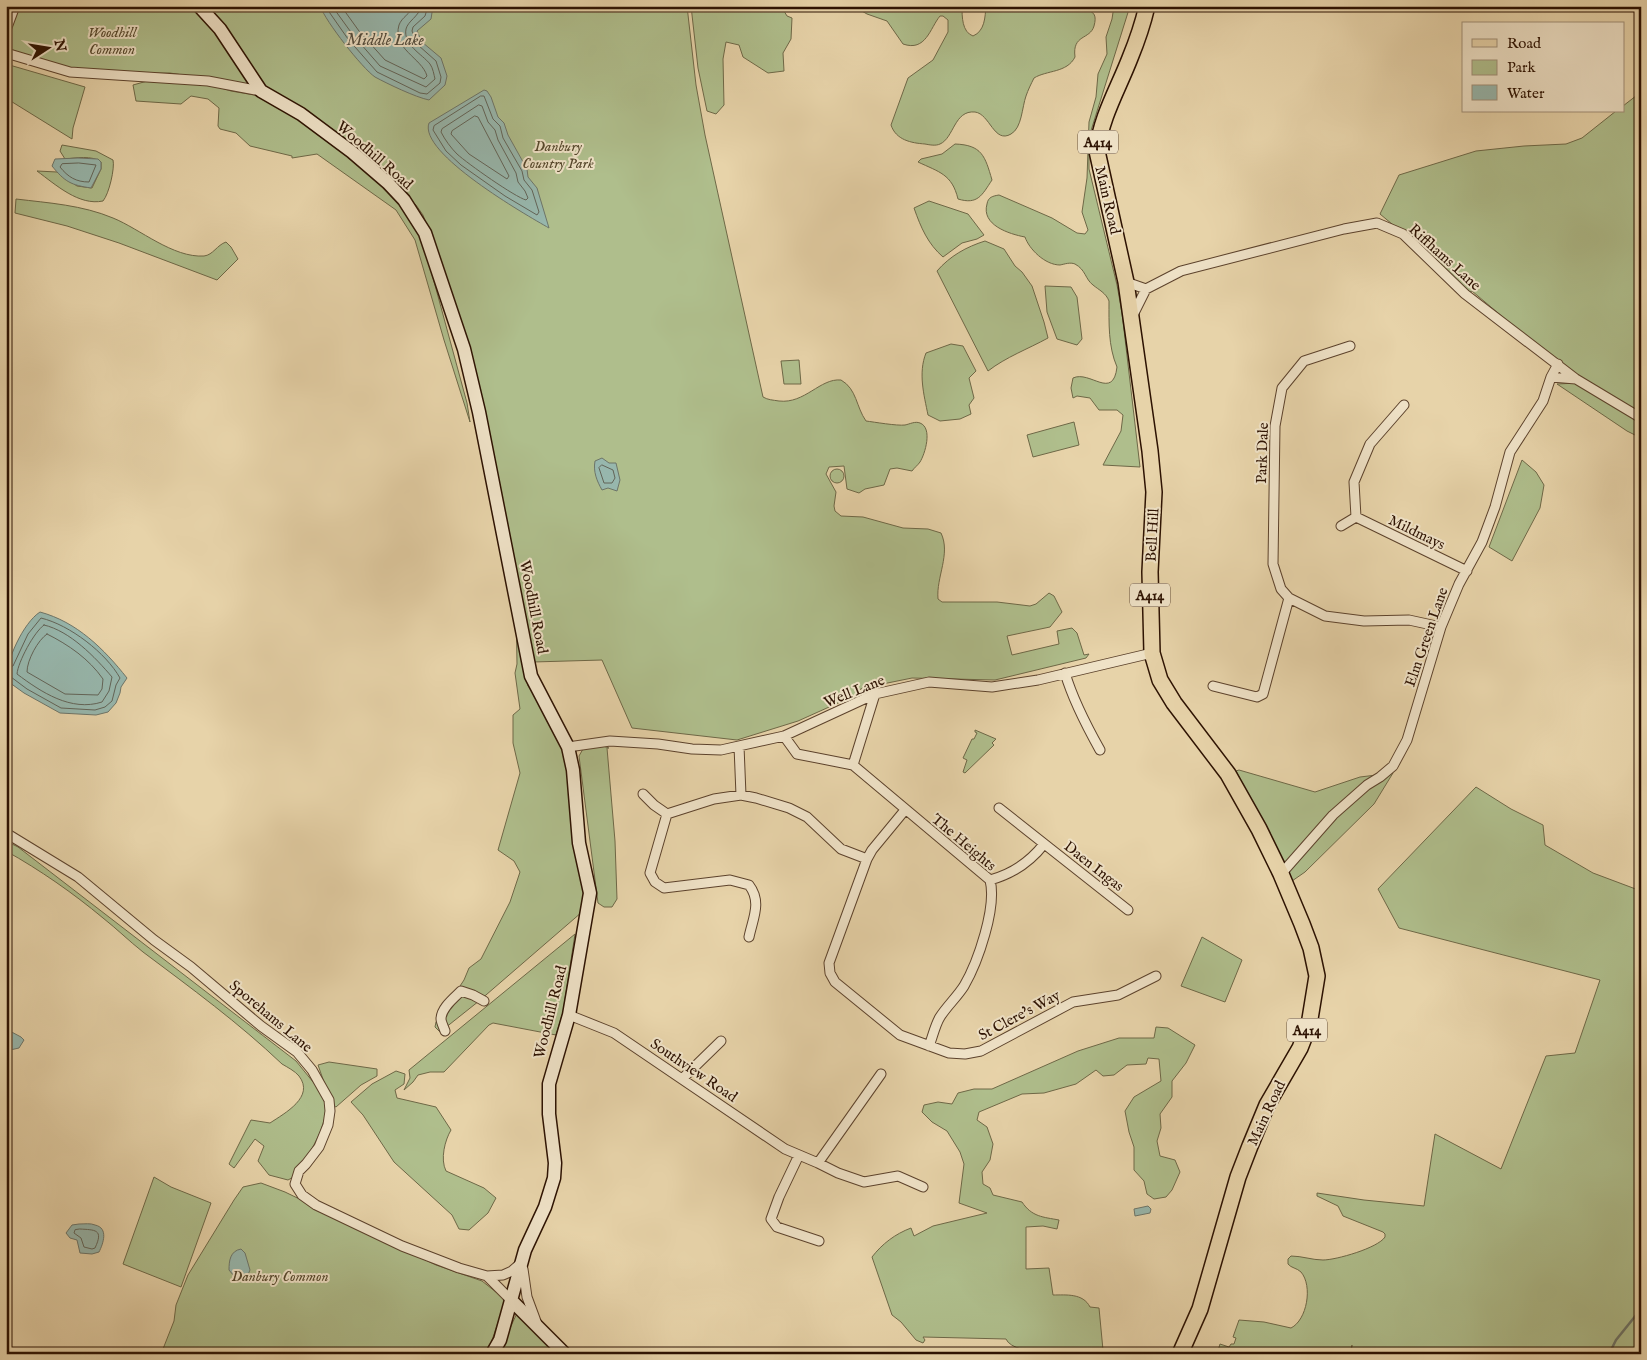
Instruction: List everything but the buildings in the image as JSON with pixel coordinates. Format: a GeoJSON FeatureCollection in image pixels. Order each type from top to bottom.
{"type":"FeatureCollection","features":[{"type":"Feature","properties":{"kind":"main road","name":"Main Road"},"geometry":{"type":"LineString","coordinates":[[1126,282],[1097,151],[1104,119],[1131,57],[1146,6]]}},
{"type":"Feature","properties":{"kind":"main road","name":"Bell Hill"},"geometry":{"type":"LineString","coordinates":[[1126,282],[1150,450],[1154,492],[1150,572],[1152,652],[1160,680],[1174,703],[1228,774],[1282,874]]}},
{"type":"Feature","properties":{"kind":"main road","name":"Main Road"},"geometry":{"type":"LineString","coordinates":[[1180,1354],[1200,1309],[1243,1163],[1267,1104],[1300,1048],[1309,1025],[1315,999],[1317,976],[1312,948],[1282,874]]}},
{"type":"Feature","properties":{"kind":"street"},"geometry":{"type":"LineString","coordinates":[[6,30],[15,6]]}},
{"type":"Feature","properties":{"kind":"street","name":"Woodhill Road"},"geometry":{"type":"LineString","coordinates":[[199,6],[220,29],[261,91],[301,114],[352,152],[388,183],[409,208],[425,233],[464,349],[479,412],[531,676],[568,747],[573,770],[579,843],[590,893],[569,1015],[549,1084],[549,1114],[555,1163],[554,1178],[545,1207],[521,1261],[500,1340],[492,1354]]}},
{"type":"Feature","properties":{"kind":"street"},"geometry":{"type":"LineString","coordinates":[[6,52],[70,72],[208,81],[261,91]]}},
{"type":"Feature","properties":{"kind":"street","name":"Riffhams Lane"},"geometry":{"type":"LineString","coordinates":[[1146,289],[1181,271],[1344,229],[1377,223],[1403,234],[1465,294],[1576,378],[1641,418]]}},
{"type":"Feature","properties":{"kind":"street"},"geometry":{"type":"LineString","coordinates":[[1126,282],[1146,289],[1132,317]]}},
{"type":"Feature","properties":{"kind":"street","name":"Park Dale"},"geometry":{"type":"LineString","coordinates":[[1289,598],[1281,589],[1273,564],[1275,426],[1282,388],[1304,361],[1350,346]]}},
{"type":"Feature","properties":{"kind":"street","name":"Elm Green Lane"},"geometry":{"type":"LineString","coordinates":[[1282,874],[1333,815],[1357,793],[1393,766],[1407,740],[1441,627],[1459,584],[1482,542],[1495,507],[1510,452],[1543,401],[1551,377],[1558,364]]}},
{"type":"Feature","properties":{"kind":"street"},"geometry":{"type":"LineString","coordinates":[[1551,377],[1576,378]]}},
{"type":"Feature","properties":{"kind":"street"},"geometry":{"type":"LineString","coordinates":[[1341,526],[1356,517],[1354,482],[1370,444],[1404,405]]}},
{"type":"Feature","properties":{"kind":"street","name":"Mildmays"},"geometry":{"type":"LineString","coordinates":[[1356,517],[1467,571]]}},
{"type":"Feature","properties":{"kind":"street"},"geometry":{"type":"LineString","coordinates":[[1213,686],[1257,697],[1263,694],[1289,598],[1325,616],[1364,622],[1409,620],[1441,627]]}},
{"type":"Feature","properties":{"kind":"street","name":"Well Lane"},"geometry":{"type":"LineString","coordinates":[[568,747],[610,742],[720,750],[784,736],[875,694],[929,682],[992,687],[1038,680],[1152,652]]}},
{"type":"Feature","properties":{"kind":"street"},"geometry":{"type":"LineString","coordinates":[[1065,673],[1070,690],[1100,750]]}},
{"type":"Feature","properties":{"kind":"street"},"geometry":{"type":"LineString","coordinates":[[852,765],[875,694]]}},
{"type":"Feature","properties":{"kind":"street","name":"The Heights"},"geometry":{"type":"LineString","coordinates":[[784,736],[797,754],[852,765],[990,880],[993,890],[990,914],[974,966],[963,988],[940,1018],[929,1046]]}},
{"type":"Feature","properties":{"kind":"street"},"geometry":{"type":"LineString","coordinates":[[739,746],[741,795]]}},
{"type":"Feature","properties":{"kind":"street"},"geometry":{"type":"LineString","coordinates":[[643,794],[667,814]]}},
{"type":"Feature","properties":{"kind":"street"},"geometry":{"type":"LineString","coordinates":[[667,814],[714,799],[741,795],[756,798],[789,808],[801,814],[841,849],[867,860]]}},
{"type":"Feature","properties":{"kind":"street","name":"Daen Ingas"},"geometry":{"type":"LineString","coordinates":[[999,808],[1128,910]]}},
{"type":"Feature","properties":{"kind":"street","name":"St Clere's Way"},"geometry":{"type":"LineString","coordinates":[[905,810],[872,850],[867,860],[829,963],[830,973],[835,982],[900,1035],[949,1053],[965,1054],[981,1051],[1073,1002],[1118,995],[1156,976]]}},
{"type":"Feature","properties":{"kind":"street"},"geometry":{"type":"LineString","coordinates":[[667,814],[650,872],[655,882],[664,888],[730,880],[750,885],[756,894],[756,903],[749,937]]}},
{"type":"Feature","properties":{"kind":"street","name":"Sporehams Lane"},"geometry":{"type":"LineString","coordinates":[[6,833],[78,877],[154,940],[191,967],[261,1026],[297,1052],[312,1070],[329,1100],[330,1111],[328,1125],[319,1147],[299,1171],[295,1184],[302,1195],[316,1205],[402,1246],[459,1268],[487,1276],[503,1275],[512,1271],[521,1261]]}},
{"type":"Feature","properties":{"kind":"street","name":"Daen Ingas"},"geometry":{"type":"LineString","coordinates":[[990,880],[1005,875],[1027,862],[1044,844]]}},
{"type":"Feature","properties":{"kind":"street"},"geometry":{"type":"LineString","coordinates":[[445,1031],[441,1019],[444,1011],[461,991],[484,1001]]}},
{"type":"Feature","properties":{"kind":"street","name":"Southview Road"},"geometry":{"type":"LineString","coordinates":[[569,1015],[614,1033],[785,1149],[838,1173],[864,1182],[898,1176],[923,1187]]}},
{"type":"Feature","properties":{"kind":"street"},"geometry":{"type":"LineString","coordinates":[[682,1079],[721,1041]]}},
{"type":"Feature","properties":{"kind":"street"},"geometry":{"type":"LineString","coordinates":[[818,1163],[881,1074]]}},
{"type":"Feature","properties":{"kind":"street"},"geometry":{"type":"LineString","coordinates":[[799,1155],[771,1218],[777,1227],[819,1241]]}},
{"type":"Feature","properties":{"kind":"street"},"geometry":{"type":"LineString","coordinates":[[521,1261],[527,1296],[538,1327]]}},
{"type":"Feature","properties":{"kind":"street","name":"Sporehams Lane"},"geometry":{"type":"LineString","coordinates":[[487,1276],[511,1300]]}},
{"type":"Feature","properties":{"kind":"street"},"geometry":{"type":"LineString","coordinates":[[511,1300],[565,1354]]}},
{"type":"Feature","properties":{"kind":"green space","name":"Woodhill Common"},"geometry":{"type":"Polygon","coordinates":[[[18,6],[195,6],[208,20],[250,82],[246,85],[170,73],[109,74],[59,67],[10,49],[8,33],[18,6]]]}},
{"type":"Feature","properties":{"kind":"green space","name":"Danbury Country Park"},"geometry":{"type":"Polygon","coordinates":[[[207,6],[687,6],[696,85],[705,135],[763,397],[788,401],[797,399],[833,380],[841,380],[850,388],[866,421],[901,425],[918,422],[924,426],[927,441],[920,462],[912,471],[897,468],[890,469],[884,485],[865,489],[859,493],[847,489],[844,466],[829,467],[826,474],[836,492],[835,511],[841,516],[863,517],[903,528],[928,529],[941,533],[944,541],[944,557],[938,599],[942,602],[997,602],[1030,606],[1036,604],[1049,593],[1054,596],[1062,612],[1050,627],[1007,636],[1012,655],[1059,644],[1057,631],[1072,628],[1077,633],[1084,655],[1089,654],[1086,658],[995,680],[912,678],[863,688],[857,691],[858,694],[798,721],[737,740],[632,728],[602,660],[533,662],[437,252],[423,215],[416,205],[375,167],[263,88],[207,6]]]}},
{"type":"Feature","properties":{"kind":"green space"},"geometry":{"type":"Polygon","coordinates":[[[691,6],[781,6],[787,16],[792,18],[791,39],[783,53],[784,71],[768,73],[743,57],[739,45],[726,42],[723,59],[724,105],[716,114],[707,111],[698,68],[691,6]]]}},
{"type":"Feature","properties":{"kind":"green space"},"geometry":{"type":"Polygon","coordinates":[[[853,6],[962,6],[965,28],[973,36],[982,27],[986,6],[1063,6],[1070,10],[1092,12],[1095,19],[1094,26],[1089,34],[1076,44],[1075,57],[1067,66],[1034,78],[1026,96],[1020,122],[1015,131],[1005,136],[1000,135],[980,114],[975,112],[968,113],[958,120],[945,141],[938,145],[933,145],[905,140],[896,134],[891,125],[908,78],[933,60],[948,32],[948,20],[940,16],[926,38],[917,45],[911,46],[903,44],[887,21],[867,14],[853,6]]]}},
{"type":"Feature","properties":{"kind":"green space"},"geometry":{"type":"Polygon","coordinates":[[[1114,6],[1130,6],[1089,137],[1089,169],[1122,313],[1140,467],[1103,465],[1121,431],[1123,415],[1117,410],[1099,410],[1090,398],[1077,396],[1073,398],[1071,388],[1073,378],[1080,377],[1106,383],[1111,382],[1115,377],[1117,367],[1111,343],[1108,298],[1090,283],[1079,266],[1071,263],[1054,264],[1043,259],[1034,251],[1025,237],[1011,234],[992,223],[986,211],[988,200],[993,196],[999,195],[1052,218],[1077,233],[1085,234],[1088,230],[1082,212],[1087,178],[1089,122],[1096,97],[1098,74],[1107,54],[1106,37],[1114,6]]]}},
{"type":"Feature","properties":{"kind":"green space"},"geometry":{"type":"Polygon","coordinates":[[[6,64],[85,87],[73,128],[72,139],[9,100],[6,64]]]}},
{"type":"Feature","properties":{"kind":"green space"},"geometry":{"type":"Polygon","coordinates":[[[151,80],[205,83],[231,91],[260,96],[304,121],[398,199],[417,219],[467,403],[470,422],[415,240],[396,210],[317,154],[292,158],[292,156],[250,146],[236,133],[220,129],[218,126],[219,108],[208,99],[191,96],[181,104],[136,101],[133,85],[151,80]]]}},
{"type":"Feature","properties":{"kind":"green space"},"geometry":{"type":"Polygon","coordinates":[[[1641,92],[1641,438],[1627,431],[1557,384],[1577,383],[1563,368],[1472,291],[1470,292],[1458,285],[1440,264],[1380,214],[1399,175],[1476,151],[1566,144],[1582,138],[1615,112],[1624,112],[1624,105],[1641,92]]]}},
{"type":"Feature","properties":{"kind":"green space"},"geometry":{"type":"Polygon","coordinates":[[[955,144],[977,150],[981,153],[987,164],[992,180],[975,200],[965,201],[958,199],[952,184],[944,175],[918,162],[921,159],[942,154],[955,144]]]}},
{"type":"Feature","properties":{"kind":"green space"},"geometry":{"type":"Polygon","coordinates":[[[62,145],[96,151],[113,160],[111,181],[103,201],[85,200],[68,193],[37,171],[57,172],[77,186],[92,188],[101,169],[101,162],[89,158],[65,159],[60,151],[62,145]]]}},
{"type":"Feature","properties":{"kind":"green space"},"geometry":{"type":"Polygon","coordinates":[[[16,199],[89,210],[113,218],[169,248],[192,255],[207,255],[226,242],[238,259],[217,280],[119,243],[67,226],[15,213],[16,199]]]}},
{"type":"Feature","properties":{"kind":"green space"},"geometry":{"type":"Polygon","coordinates":[[[929,201],[968,214],[984,235],[962,243],[943,257],[933,247],[919,222],[914,208],[929,201]]]}},
{"type":"Feature","properties":{"kind":"green space"},"geometry":{"type":"Polygon","coordinates":[[[985,241],[1004,249],[1032,286],[1048,338],[1010,357],[988,371],[937,271],[959,253],[985,241]]]}},
{"type":"Feature","properties":{"kind":"green space"},"geometry":{"type":"Polygon","coordinates":[[[1045,286],[1071,287],[1077,297],[1082,339],[1077,345],[1057,339],[1047,312],[1045,286]]]}},
{"type":"Feature","properties":{"kind":"green space"},"geometry":{"type":"Polygon","coordinates":[[[951,344],[963,346],[976,371],[969,378],[974,398],[969,405],[971,414],[960,419],[940,421],[928,415],[922,368],[926,353],[951,344]]]}},
{"type":"Feature","properties":{"kind":"green space"},"geometry":{"type":"Polygon","coordinates":[[[799,360],[801,384],[784,384],[781,361],[799,360]]]}},
{"type":"Feature","properties":{"kind":"green space"},"geometry":{"type":"Polygon","coordinates":[[[1074,422],[1079,445],[1033,457],[1027,435],[1074,422]]]}},
{"type":"Feature","properties":{"kind":"green space"},"geometry":{"type":"Polygon","coordinates":[[[1522,460],[1536,472],[1544,485],[1540,508],[1512,561],[1489,547],[1522,460]]]}},
{"type":"Feature","properties":{"kind":"green space"},"geometry":{"type":"Polygon","coordinates":[[[834,469],[840,469],[844,476],[840,483],[834,483],[830,479],[830,473],[834,469]]]}},
{"type":"Feature","properties":{"kind":"green space"},"geometry":{"type":"Polygon","coordinates":[[[516,600],[528,686],[539,699],[561,744],[569,769],[584,900],[582,912],[440,1032],[435,1027],[436,1022],[464,980],[469,968],[481,959],[510,902],[520,872],[514,861],[498,850],[520,773],[513,743],[513,715],[520,709],[515,673],[517,664],[516,600]]]}},
{"type":"Feature","properties":{"kind":"green space"},"geometry":{"type":"Polygon","coordinates":[[[975,730],[996,739],[992,743],[994,745],[965,773],[963,772],[967,760],[963,758],[977,733],[975,730]]]}},
{"type":"Feature","properties":{"kind":"green space"},"geometry":{"type":"Polygon","coordinates":[[[603,746],[609,748],[607,748],[615,841],[617,899],[612,907],[604,907],[598,903],[579,756],[583,749],[603,746]]]}},
{"type":"Feature","properties":{"kind":"green space"},"geometry":{"type":"Polygon","coordinates":[[[1239,770],[1315,792],[1360,777],[1393,773],[1374,804],[1305,872],[1292,881],[1236,771],[1239,770]]]}},
{"type":"Feature","properties":{"kind":"green space"},"geometry":{"type":"Polygon","coordinates":[[[1476,787],[1511,809],[1543,825],[1545,845],[1593,873],[1641,891],[1641,1354],[1351,1354],[1352,1345],[1350,1354],[1217,1354],[1220,1344],[1229,1347],[1231,1344],[1234,1344],[1236,1338],[1233,1337],[1239,1320],[1264,1322],[1291,1328],[1297,1324],[1304,1310],[1307,1286],[1301,1272],[1288,1264],[1288,1259],[1291,1256],[1319,1260],[1337,1258],[1366,1249],[1385,1237],[1383,1232],[1343,1216],[1338,1206],[1317,1196],[1317,1193],[1424,1206],[1435,1134],[1501,1169],[1546,1056],[1575,1053],[1600,980],[1399,928],[1378,889],[1476,787]]]}},
{"type":"Feature","properties":{"kind":"green space"},"geometry":{"type":"Polygon","coordinates":[[[6,841],[18,847],[296,1061],[322,1093],[327,1111],[320,1133],[299,1174],[288,1180],[269,1175],[258,1161],[264,1146],[255,1139],[234,1168],[229,1164],[251,1120],[270,1123],[296,1104],[303,1091],[303,1084],[299,1076],[282,1064],[232,1020],[143,952],[80,900],[44,874],[6,851],[6,841]]]}},
{"type":"Feature","properties":{"kind":"green space"},"geometry":{"type":"Polygon","coordinates":[[[575,934],[563,1012],[556,1035],[493,1023],[444,1072],[430,1072],[418,1075],[404,1090],[410,1078],[409,1070],[575,934]]]}},
{"type":"Feature","properties":{"kind":"green space"},"geometry":{"type":"Polygon","coordinates":[[[1202,937],[1242,960],[1225,1002],[1181,986],[1202,937]]]}},
{"type":"Feature","properties":{"kind":"green space"},"geometry":{"type":"Polygon","coordinates":[[[1156,1027],[1168,1028],[1195,1045],[1186,1063],[1172,1081],[1172,1097],[1160,1114],[1161,1128],[1157,1141],[1160,1156],[1175,1160],[1180,1172],[1172,1190],[1166,1197],[1154,1199],[1147,1194],[1144,1181],[1134,1170],[1134,1147],[1125,1111],[1134,1097],[1161,1081],[1159,1059],[1148,1058],[1146,1064],[1127,1065],[1114,1075],[1103,1076],[1096,1070],[1076,1084],[1044,1093],[1022,1094],[979,1112],[977,1120],[987,1127],[993,1144],[990,1160],[982,1172],[983,1184],[990,1188],[993,1195],[1022,1202],[1034,1213],[1059,1220],[1057,1229],[1043,1226],[1026,1227],[1026,1269],[1049,1268],[1053,1295],[1079,1297],[1087,1302],[1090,1307],[1099,1308],[1103,1350],[1081,1353],[1035,1352],[1012,1345],[1006,1339],[923,1337],[925,1340],[923,1343],[916,1340],[901,1322],[892,1315],[872,1257],[889,1240],[911,1228],[914,1236],[933,1226],[987,1213],[959,1203],[964,1164],[960,1152],[947,1131],[932,1122],[922,1112],[924,1105],[938,1102],[952,1104],[958,1093],[974,1089],[992,1089],[1078,1051],[1119,1038],[1154,1038],[1156,1027]]]}},
{"type":"Feature","properties":{"kind":"green space"},"geometry":{"type":"Polygon","coordinates":[[[329,1062],[377,1069],[377,1076],[361,1085],[336,1107],[332,1105],[318,1065],[329,1062]]]}},
{"type":"Feature","properties":{"kind":"green space"},"geometry":{"type":"Polygon","coordinates":[[[396,1071],[405,1074],[404,1084],[395,1090],[397,1098],[436,1107],[451,1130],[444,1150],[443,1161],[446,1171],[484,1188],[496,1198],[488,1213],[469,1230],[459,1229],[452,1215],[394,1162],[363,1115],[351,1102],[372,1084],[396,1071]]]}},
{"type":"Feature","properties":{"kind":"green space"},"geometry":{"type":"Polygon","coordinates":[[[154,1177],[171,1187],[211,1203],[181,1287],[123,1264],[154,1177]]]}},
{"type":"Feature","properties":{"kind":"green space","name":"Danbury Common"},"geometry":{"type":"Polygon","coordinates":[[[261,1183],[285,1192],[436,1265],[482,1281],[501,1296],[505,1302],[488,1352],[486,1354],[414,1352],[410,1354],[161,1354],[174,1321],[176,1305],[188,1275],[243,1187],[261,1183]]]}},
{"type":"Feature","properties":{"kind":"green space"},"geometry":{"type":"Polygon","coordinates":[[[518,1311],[560,1354],[498,1354],[518,1311]]]}},
{"type":"Feature","properties":{"kind":"water","name":"Middle Lake"},"geometry":{"type":"Polygon","coordinates":[[[320,6],[433,6],[431,19],[417,31],[422,42],[441,58],[447,76],[445,85],[429,100],[394,87],[375,77],[345,44],[329,23],[320,6]]]}},
{"type":"Feature","properties":{"kind":"water"},"geometry":{"type":"Polygon","coordinates":[[[484,90],[491,97],[498,117],[504,123],[508,135],[527,169],[528,177],[537,188],[549,228],[476,182],[440,150],[430,136],[429,123],[484,90]]]}},
{"type":"Feature","properties":{"kind":"water"},"geometry":{"type":"Polygon","coordinates":[[[55,159],[98,159],[101,162],[101,169],[91,188],[69,182],[52,166],[55,159]]]}},
{"type":"Feature","properties":{"kind":"water"},"geometry":{"type":"Polygon","coordinates":[[[602,458],[609,463],[616,463],[620,480],[617,491],[608,488],[602,490],[595,473],[595,461],[602,458]]]}},
{"type":"Feature","properties":{"kind":"water"},"geometry":{"type":"Polygon","coordinates":[[[40,612],[66,622],[89,638],[127,678],[121,687],[116,703],[108,712],[96,715],[60,713],[24,693],[6,680],[12,653],[22,633],[40,612]]]}},
{"type":"Feature","properties":{"kind":"water"},"geometry":{"type":"Polygon","coordinates":[[[6,1029],[24,1040],[19,1048],[6,1049],[6,1029]]]}},
{"type":"Feature","properties":{"kind":"water"},"geometry":{"type":"Polygon","coordinates":[[[1148,1206],[1151,1209],[1150,1213],[1135,1216],[1134,1209],[1148,1206]]]}},
{"type":"Feature","properties":{"kind":"water"},"geometry":{"type":"Polygon","coordinates":[[[93,1224],[102,1229],[104,1237],[99,1252],[92,1254],[80,1253],[77,1240],[70,1238],[66,1233],[72,1225],[93,1224]]]}},
{"type":"Feature","properties":{"kind":"water"},"geometry":{"type":"Polygon","coordinates":[[[241,1249],[245,1253],[250,1270],[247,1277],[241,1279],[234,1276],[229,1270],[232,1254],[241,1249]]]}},
{"type":"Feature","properties":{"kind":"waterway"},"geometry":{"type":"LineString","coordinates":[[1609,1354],[1616,1340],[1641,1309]]}}]}
